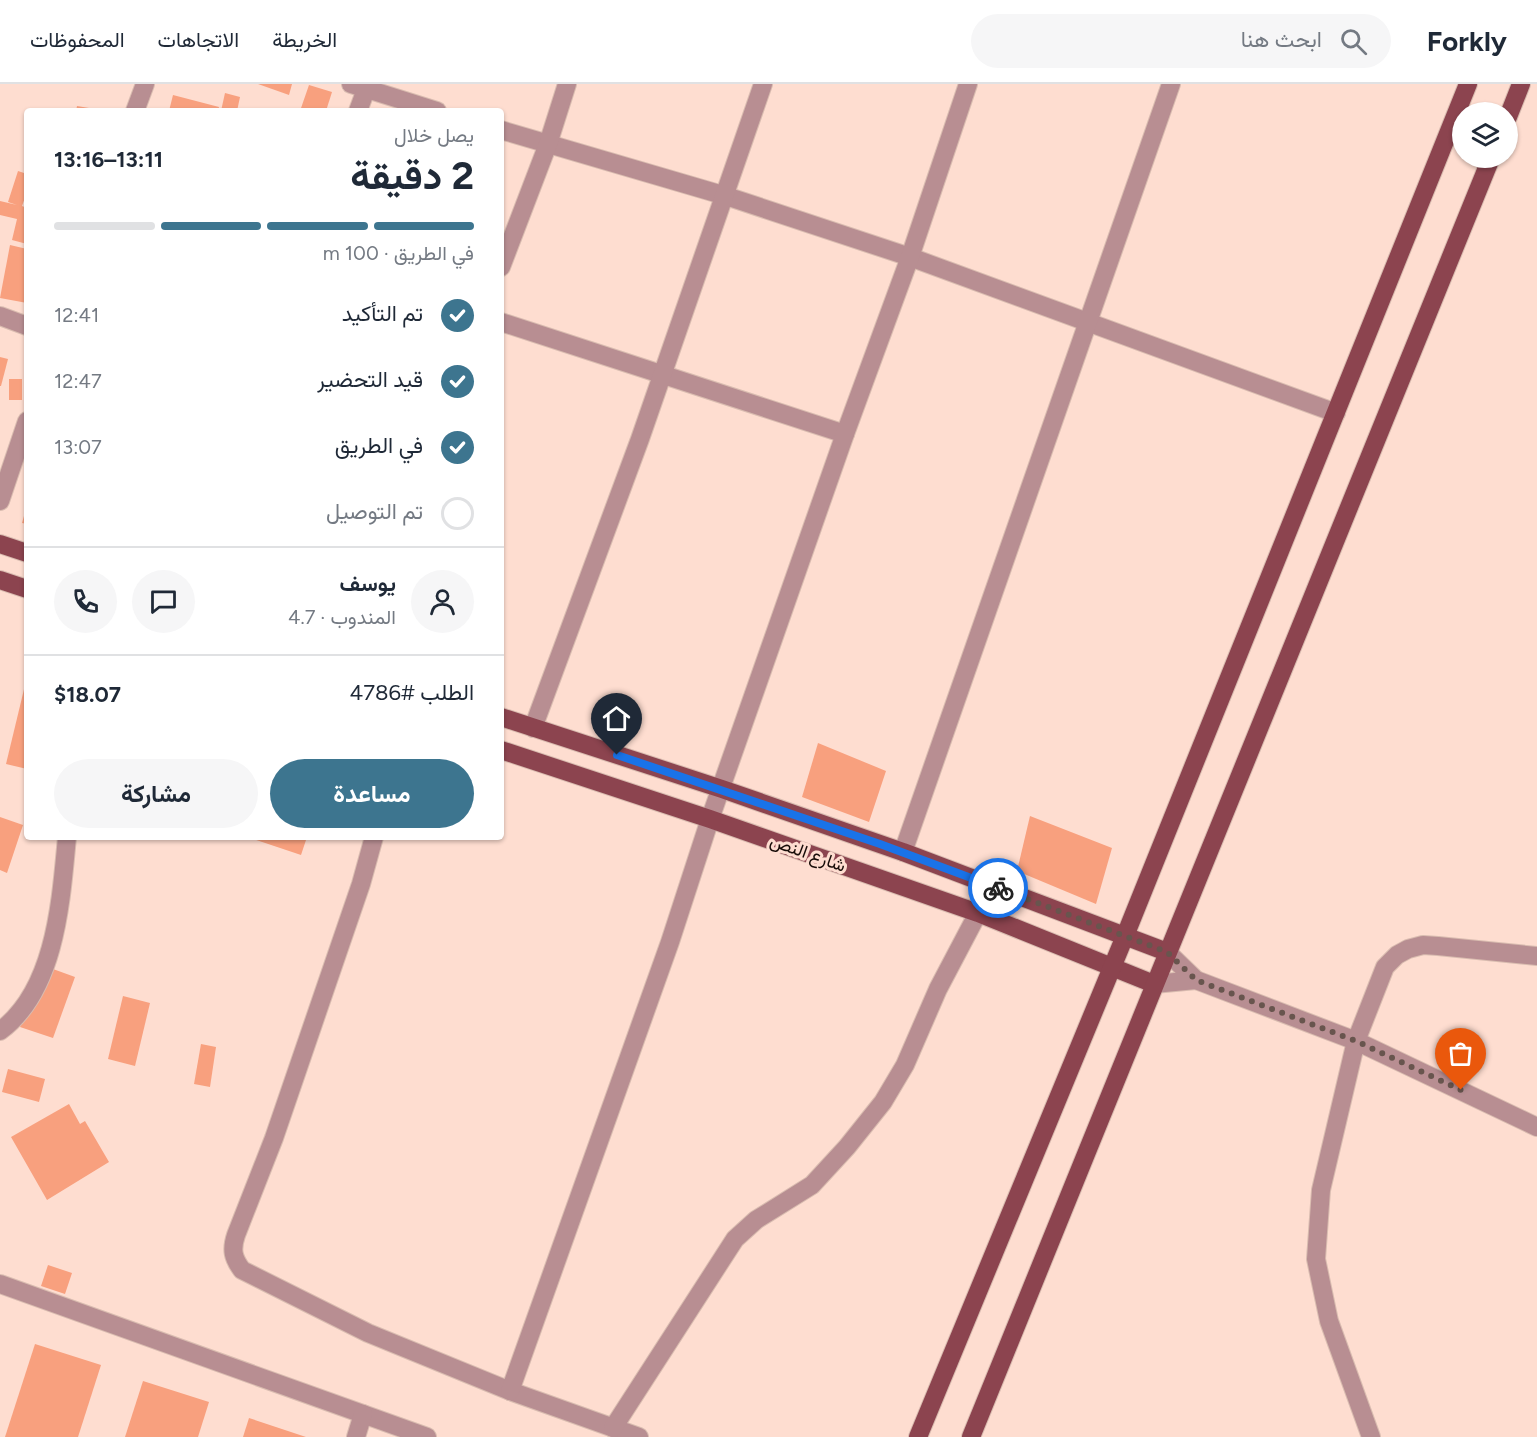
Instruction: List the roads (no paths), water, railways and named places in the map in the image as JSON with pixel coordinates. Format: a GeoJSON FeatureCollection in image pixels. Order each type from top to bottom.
{"type":"FeatureCollection","features":[{"type":"Feature","properties":{"kind":"main road"},"geometry":{"type":"LineString","coordinates":[[918,1437],[1125,936],[1468,84]]}},
{"type":"Feature","properties":{"kind":"main road"},"geometry":{"type":"LineString","coordinates":[[1514,102],[1521,84]]}},
{"type":"Feature","properties":{"kind":"main road"},"geometry":{"type":"LineString","coordinates":[[971,1437],[1487,168]]}},
{"type":"Feature","properties":{"kind":"main road"},"geometry":{"type":"LineString","coordinates":[[0,544],[24,552]]}},
{"type":"Feature","properties":{"kind":"main road"},"geometry":{"type":"LineString","coordinates":[[0,580],[24,588]]}},
{"type":"Feature","properties":{"kind":"main road","name":"شارع النص"},"geometry":{"type":"LineString","coordinates":[[504,718],[722,789],[903,852],[1167,952]]}},
{"type":"Feature","properties":{"kind":"main road","name":"شارع النص"},"geometry":{"type":"LineString","coordinates":[[504,751],[710,819],[978,913],[1154,984]]}},
{"type":"Feature","properties":{"kind":"street"},"geometry":{"type":"LineString","coordinates":[[136,108],[145,84]]}},
{"type":"Feature","properties":{"kind":"street"},"geometry":{"type":"LineString","coordinates":[[504,259],[548,144],[567,84]]}},
{"type":"Feature","properties":{"kind":"street"},"geometry":{"type":"LineString","coordinates":[[533,728],[663,375],[763,84]]}},
{"type":"Feature","properties":{"kind":"street"},"geometry":{"type":"LineString","coordinates":[[510,1391],[670,942],[710,819],[845,434],[910,257],[968,84]]}},
{"type":"Feature","properties":{"kind":"street"},"geometry":{"type":"LineString","coordinates":[[903,852],[1171,84]]}},
{"type":"Feature","properties":{"kind":"street"},"geometry":{"type":"LineString","coordinates":[[358,108],[361,86],[428,108]]}},
{"type":"Feature","properties":{"kind":"street"},"geometry":{"type":"LineString","coordinates":[[504,131],[726,196],[910,257],[1336,412]]}},
{"type":"Feature","properties":{"kind":"street"},"geometry":{"type":"LineString","coordinates":[[0,316],[24,325]]}},
{"type":"Feature","properties":{"kind":"street"},"geometry":{"type":"LineString","coordinates":[[504,323],[845,434]]}},
{"type":"Feature","properties":{"kind":"street"},"geometry":{"type":"LineString","coordinates":[[0,501],[24,430]]}},
{"type":"Feature","properties":{"kind":"street"},"geometry":{"type":"LineString","coordinates":[[0,1031],[13,1021],[30,997],[52,947],[61,896],[67,840]]}},
{"type":"Feature","properties":{"kind":"street"},"geometry":{"type":"LineString","coordinates":[[373,840],[361,884],[273,1138],[232,1247],[234,1260],[242,1270],[368,1333],[510,1391],[639,1437]]}},
{"type":"Feature","properties":{"kind":"street"},"geometry":{"type":"LineString","coordinates":[[613,1428],[735,1239],[756,1220],[812,1185],[847,1147],[883,1102],[905,1065],[938,989],[978,913]]}},
{"type":"Feature","properties":{"kind":"street"},"geometry":{"type":"LineString","coordinates":[[1371,1437],[1329,1321],[1316,1258],[1321,1190],[1356,1041],[1385,967],[1397,955],[1408,949],[1424,945],[1537,956]]}},
{"type":"Feature","properties":{"kind":"street"},"geometry":{"type":"LineString","coordinates":[[1167,952],[1196,980],[1356,1041],[1537,1127]]}},
{"type":"Feature","properties":{"kind":"street"},"geometry":{"type":"LineString","coordinates":[[1154,984],[1196,980]]}},
{"type":"Feature","properties":{"kind":"street"},"geometry":{"type":"LineString","coordinates":[[0,1284],[427,1437]]}},
{"type":"Feature","properties":{"kind":"street"},"geometry":{"type":"LineString","coordinates":[[356,1437],[363,1414]]}}]}
